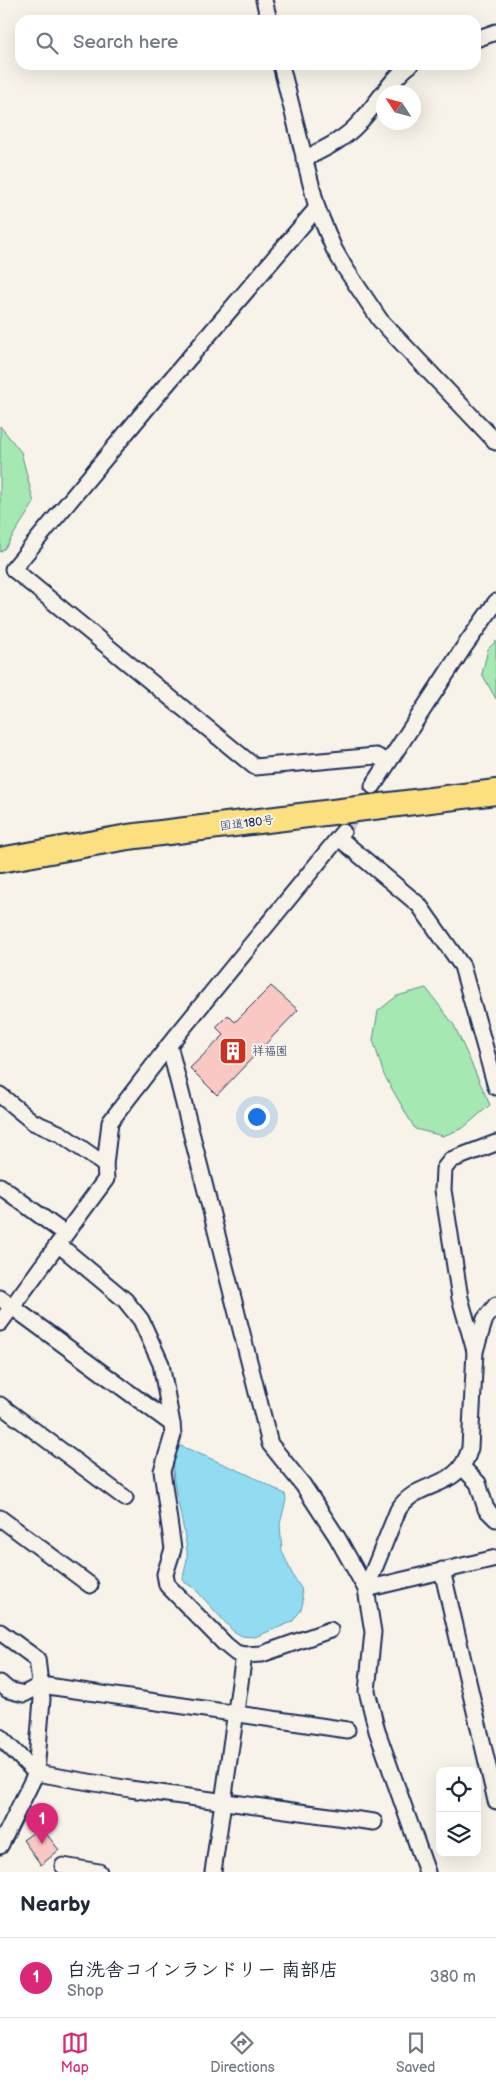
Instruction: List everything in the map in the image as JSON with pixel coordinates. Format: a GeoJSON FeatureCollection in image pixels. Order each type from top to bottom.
{"type":"FeatureCollection","features":[{"type":"Feature","properties":{"kind":"highway","name":"国道180号"},"geometry":{"type":"LineString","coordinates":[[0,860],[128,837],[496,792]]}},
{"type":"Feature","properties":{"kind":"street"},"geometry":{"type":"LineString","coordinates":[[264,0],[268,15]]}},
{"type":"Feature","properties":{"kind":"street"},"geometry":{"type":"LineString","coordinates":[[481,37],[496,32]]}},
{"type":"Feature","properties":{"kind":"street"},"geometry":{"type":"LineString","coordinates":[[282,70],[317,208],[334,249],[356,287],[380,320],[496,442]]}},
{"type":"Feature","properties":{"kind":"street"},"geometry":{"type":"LineString","coordinates":[[304,159],[345,137],[360,123],[392,81],[404,70]]}},
{"type":"Feature","properties":{"kind":"street"},"geometry":{"type":"LineString","coordinates":[[317,208],[155,398],[13,569],[255,767],[376,756],[388,762]]}},
{"type":"Feature","properties":{"kind":"street"},"geometry":{"type":"LineString","coordinates":[[373,786],[464,647],[496,602]]}},
{"type":"Feature","properties":{"kind":"street"},"geometry":{"type":"LineString","coordinates":[[0,1323],[6,1302],[62,1239],[106,1179],[105,1165],[110,1122],[169,1045],[341,835],[419,905],[462,966],[496,1086]]}},
{"type":"Feature","properties":{"kind":"street"},"geometry":{"type":"LineString","coordinates":[[169,1045],[270,1444],[303,1485],[338,1537],[366,1589],[373,1632],[367,1691],[377,1731],[427,1872]]}},
{"type":"Feature","properties":{"kind":"street"},"geometry":{"type":"LineString","coordinates":[[0,1095],[32,1122],[61,1134],[105,1165]]}},
{"type":"Feature","properties":{"kind":"street"},"geometry":{"type":"LineString","coordinates":[[476,1351],[460,1298],[443,1190],[444,1170],[451,1160],[496,1143]]}},
{"type":"Feature","properties":{"kind":"street"},"geometry":{"type":"LineString","coordinates":[[0,1186],[62,1239],[126,1300],[141,1320],[161,1364],[173,1435],[162,1471],[173,1549],[165,1580],[172,1592],[230,1648],[244,1655],[262,1654],[330,1630]]}},
{"type":"Feature","properties":{"kind":"street"},"geometry":{"type":"LineString","coordinates":[[6,1302],[172,1424]]}},
{"type":"Feature","properties":{"kind":"street"},"geometry":{"type":"LineString","coordinates":[[366,1589],[403,1502],[411,1495],[454,1476],[462,1468],[470,1448],[476,1351],[485,1319],[496,1304]]}},
{"type":"Feature","properties":{"kind":"street"},"geometry":{"type":"LineString","coordinates":[[0,1405],[125,1498]]}},
{"type":"Feature","properties":{"kind":"street"},"geometry":{"type":"LineString","coordinates":[[462,1468],[478,1482],[486,1509],[496,1519]]}},
{"type":"Feature","properties":{"kind":"street"},"geometry":{"type":"LineString","coordinates":[[0,1518],[90,1586]]}},
{"type":"Feature","properties":{"kind":"street"},"geometry":{"type":"LineString","coordinates":[[366,1589],[496,1558]]}},
{"type":"Feature","properties":{"kind":"street"},"geometry":{"type":"LineString","coordinates":[[442,1570],[496,1801]]}},
{"type":"Feature","properties":{"kind":"street"},"geometry":{"type":"LineString","coordinates":[[0,1632],[37,1659],[42,1699],[36,1772],[0,1846]]}},
{"type":"Feature","properties":{"kind":"street"},"geometry":{"type":"LineString","coordinates":[[213,1872],[244,1655]]}},
{"type":"Feature","properties":{"kind":"street"},"geometry":{"type":"LineString","coordinates":[[0,1683],[8,1690],[24,1694],[41,1685],[347,1730]]}},
{"type":"Feature","properties":{"kind":"street"},"geometry":{"type":"LineString","coordinates":[[0,1737],[36,1772],[130,1789],[374,1822]]}},
{"type":"Feature","properties":{"kind":"street"},"geometry":{"type":"LineString","coordinates":[[64,1866],[99,1872]]}},
{"type":"Feature","properties":{"kind":"green space"},"geometry":{"type":"Polygon","coordinates":[[[0,426],[21,452],[34,503],[5,548],[0,552],[0,426]]]}},
{"type":"Feature","properties":{"kind":"green space"},"geometry":{"type":"Polygon","coordinates":[[[496,641],[496,699],[482,674],[488,649],[496,641]]]}},
{"type":"Feature","properties":{"kind":"green space"},"geometry":{"type":"Polygon","coordinates":[[[426,988],[454,1025],[490,1105],[463,1128],[443,1136],[415,1129],[384,1075],[373,1040],[378,1011],[397,996],[426,988]]]}},
{"type":"Feature","properties":{"kind":"water"},"geometry":{"type":"Polygon","coordinates":[[[181,1446],[247,1474],[285,1494],[286,1500],[280,1524],[282,1551],[294,1578],[301,1588],[303,1602],[301,1610],[292,1622],[255,1637],[242,1636],[233,1631],[194,1588],[184,1582],[187,1552],[173,1470],[173,1457],[181,1446]]]}},
{"type":"Feature","properties":{"kind":"building","name":"祥福園"},"geometry":{"type":"Polygon","coordinates":[[[271,986],[298,1010],[217,1095],[190,1068],[224,1035],[216,1027],[228,1015],[235,1022],[271,986]]]}},
{"type":"Feature","properties":{"kind":"building"},"geometry":{"type":"Polygon","coordinates":[[[41,1827],[59,1850],[41,1865],[23,1840],[41,1827]]]}},
{"type":"Feature","properties":{"kind":"tunnel"},"geometry":{"type":"LineString","coordinates":[[343,832],[373,786]]}},
{"type":"Feature","properties":{"kind":"place","name":"祥福園"},"geometry":{"type":"Point","coordinates":[233,1051]}},
{"type":"Feature","properties":{"kind":"place","name":"白洗舎コインランドリー 南部店"},"geometry":{"type":"Point","coordinates":[42,1844]}}]}
